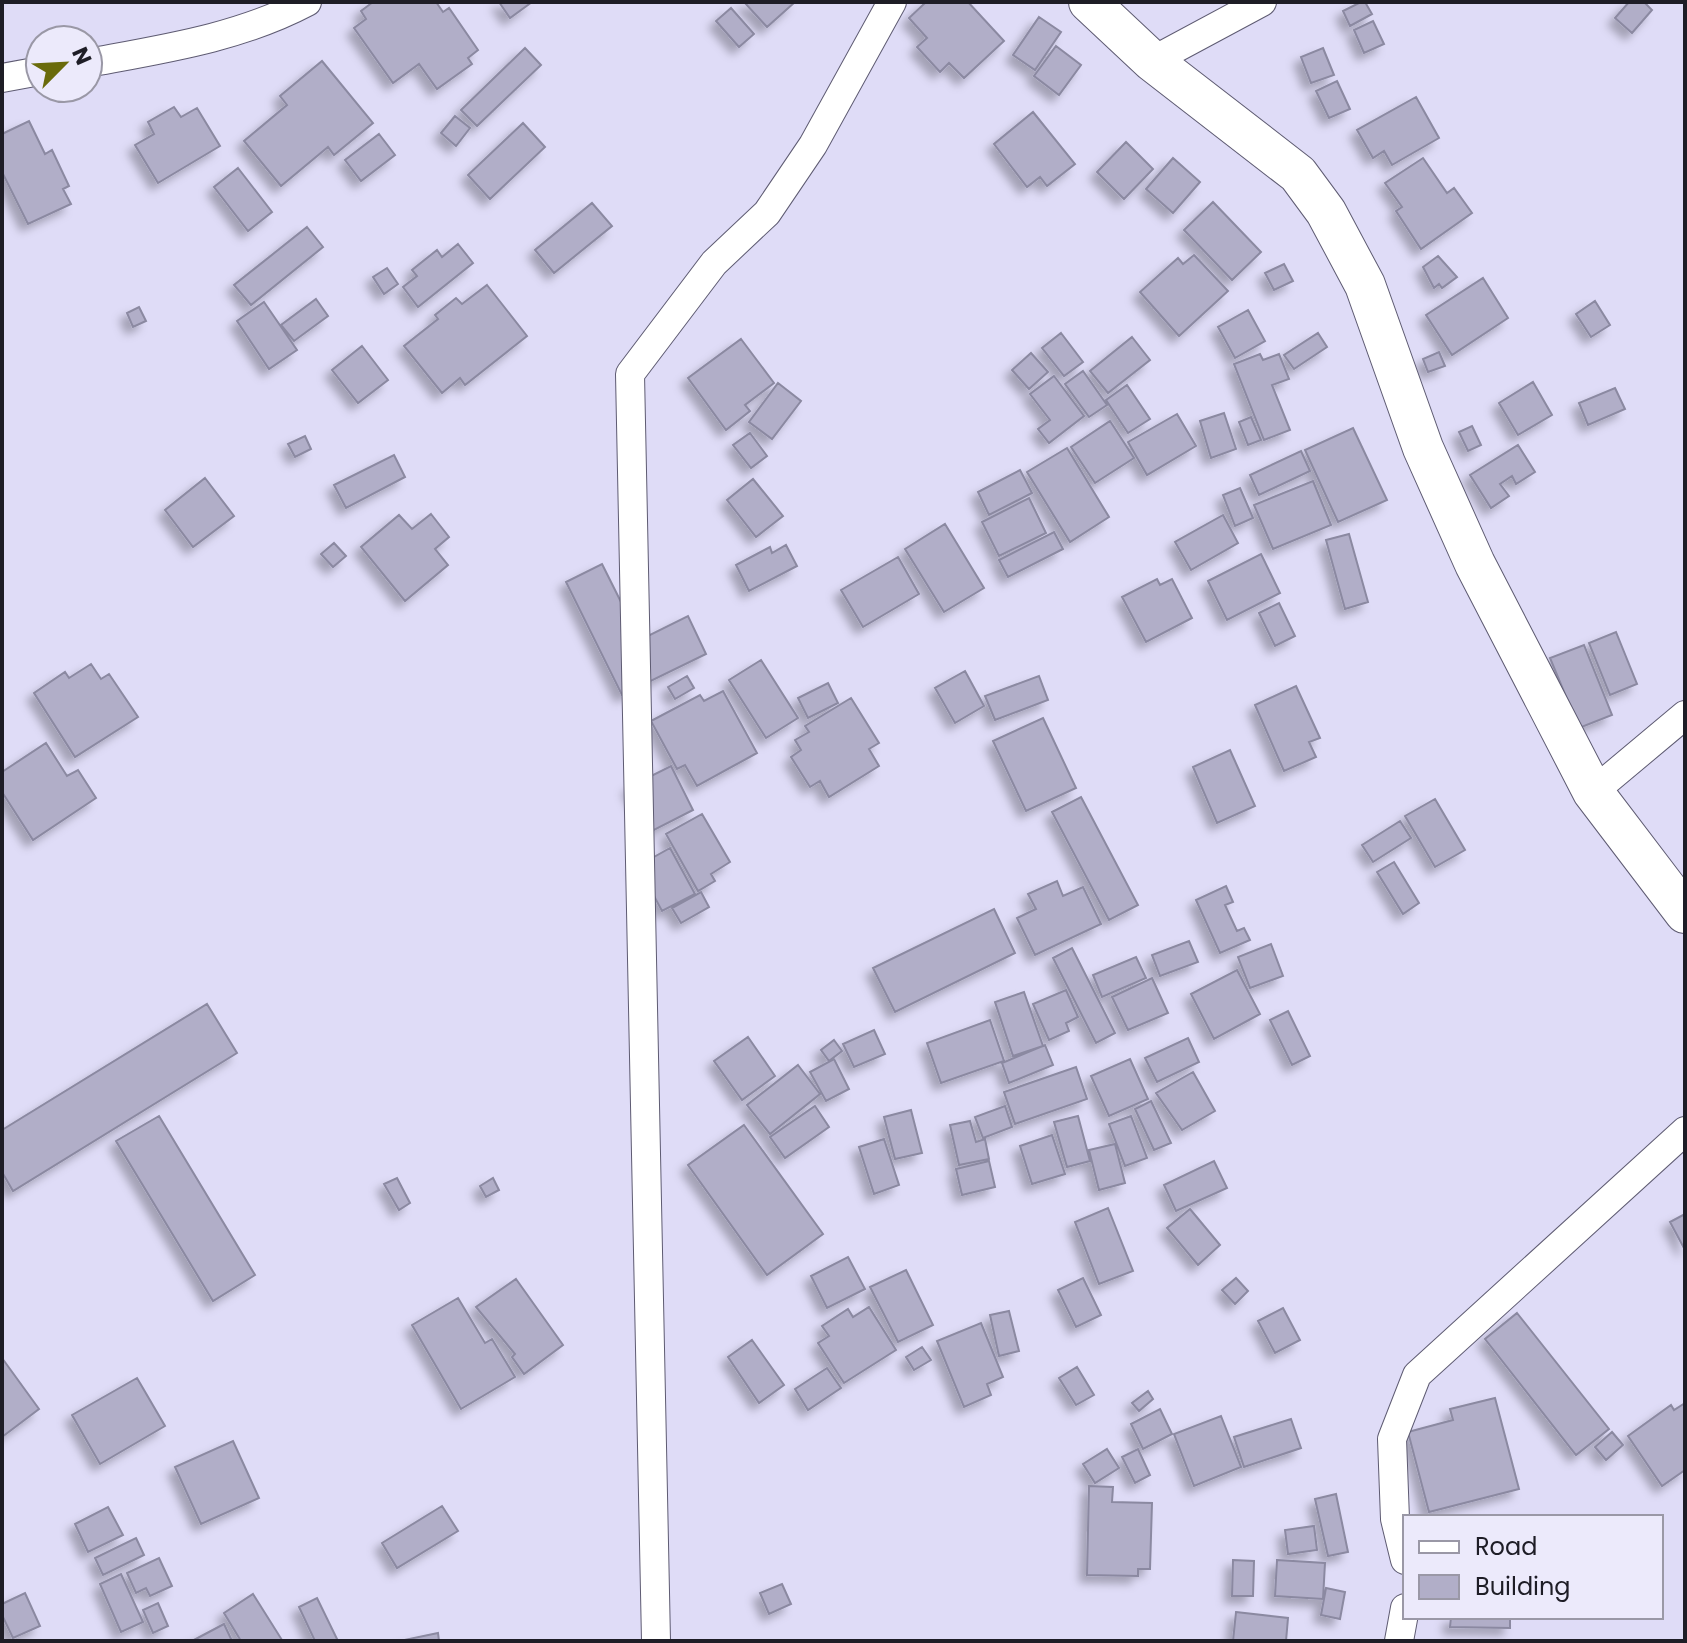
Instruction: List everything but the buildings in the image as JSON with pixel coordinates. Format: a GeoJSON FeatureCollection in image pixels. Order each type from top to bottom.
{"type":"FeatureCollection","features":[{"type":"Feature","properties":{"kind":"street"},"geometry":{"type":"LineString","coordinates":[[104,60],[195,43],[272,20],[307,2]]}},
{"type":"Feature","properties":{"kind":"street"},"geometry":{"type":"LineString","coordinates":[[656,1641],[630,374],[714,263],[767,213],[813,145],[892,2]]}},
{"type":"Feature","properties":{"kind":"street"},"geometry":{"type":"LineString","coordinates":[[1089,2],[1152,61],[1298,174],[1326,212],[1365,285],[1423,448],[1475,564],[1593,792],[1685,913]]}},
{"type":"Feature","properties":{"kind":"street"},"geometry":{"type":"LineString","coordinates":[[1152,61],[1262,2]]}},
{"type":"Feature","properties":{"kind":"street"},"geometry":{"type":"LineString","coordinates":[[2,78],[24,74]]}},
{"type":"Feature","properties":{"kind":"street"},"geometry":{"type":"LineString","coordinates":[[1593,792],[1685,715]]}},
{"type":"Feature","properties":{"kind":"street"},"geometry":{"type":"LineString","coordinates":[[1403,1552],[1395,1519],[1392,1439],[1417,1375],[1685,1131]]}},
{"type":"Feature","properties":{"kind":"street"},"geometry":{"type":"LineString","coordinates":[[1399,1641],[1403,1619]]}}]}
